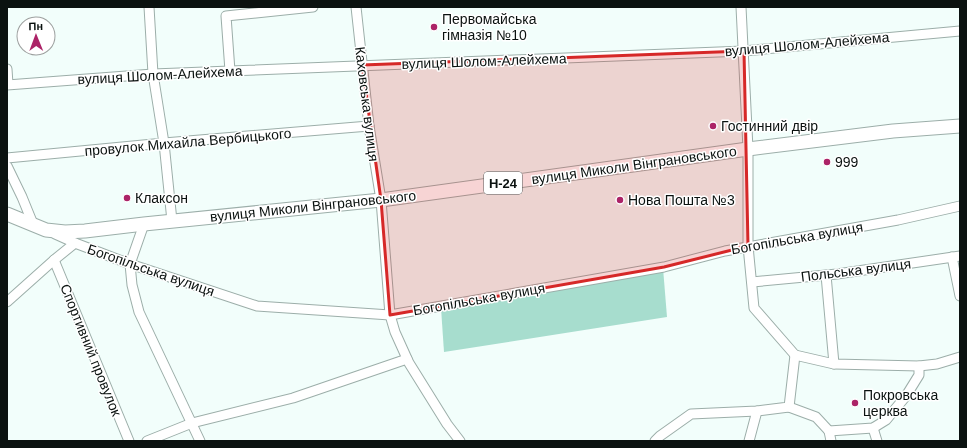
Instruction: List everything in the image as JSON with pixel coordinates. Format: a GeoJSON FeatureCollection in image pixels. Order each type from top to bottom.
{"type":"FeatureCollection","features":[{"type":"Feature","properties":{"kind":"main road","name":"вулиця Миколи Вінграновського"},"geometry":{"type":"LineString","coordinates":[[46,230],[71,232],[381,200],[748,149],[893,131],[960,126]]}},
{"type":"Feature","properties":{"kind":"main road","name":"Богопільська вулиця"},"geometry":{"type":"LineString","coordinates":[[7,214],[46,230]]}},
{"type":"Feature","properties":{"kind":"street"},"geometry":{"type":"LineString","coordinates":[[149,7],[154,74],[164,143],[172,221]]}},
{"type":"Feature","properties":{"kind":"street"},"geometry":{"type":"LineString","coordinates":[[230,71],[226,16],[313,7]]}},
{"type":"Feature","properties":{"kind":"street","name":"Каховська вулиця"},"geometry":{"type":"LineString","coordinates":[[356,7],[368,126],[381,200],[390,315],[395,332],[407,359],[447,424],[460,441]]}},
{"type":"Feature","properties":{"kind":"street"},"geometry":{"type":"LineString","coordinates":[[741,7],[748,149],[748,246],[754,308],[795,355],[834,364],[919,366],[938,364],[960,357]]}},
{"type":"Feature","properties":{"kind":"street","name":"вулиця Шолом-Алейхема"},"geometry":{"type":"LineString","coordinates":[[7,84],[154,74],[744,51],[960,31]]}},
{"type":"Feature","properties":{"kind":"street"},"geometry":{"type":"LineString","coordinates":[[7,69],[7,84]]}},
{"type":"Feature","properties":{"kind":"street","name":"провулок Михайла Вербицького"},"geometry":{"type":"LineString","coordinates":[[7,158],[368,126]]}},
{"type":"Feature","properties":{"kind":"street"},"geometry":{"type":"LineString","coordinates":[[7,166],[33,224]]}},
{"type":"Feature","properties":{"kind":"street","name":"Богопільська вулиця"},"geometry":{"type":"LineString","coordinates":[[46,230],[75,244],[130,264],[257,306],[390,315],[664,267],[748,246],[898,220],[960,206]]}},
{"type":"Feature","properties":{"kind":"street"},"geometry":{"type":"LineString","coordinates":[[144,224],[130,264],[132,285],[139,312],[200,441]]}},
{"type":"Feature","properties":{"kind":"street"},"geometry":{"type":"LineString","coordinates":[[7,302],[54,260],[75,244]]}},
{"type":"Feature","properties":{"kind":"street"},"geometry":{"type":"LineString","coordinates":[[956,256],[960,296]]}},
{"type":"Feature","properties":{"kind":"street","name":"Польська вулиця"},"geometry":{"type":"LineString","coordinates":[[752,282],[826,275],[956,256]]}},
{"type":"Feature","properties":{"kind":"street","name":"Спортивний провулок"},"geometry":{"type":"LineString","coordinates":[[54,260],[129,441]]}},
{"type":"Feature","properties":{"kind":"street"},"geometry":{"type":"LineString","coordinates":[[826,275],[834,364]]}},
{"type":"Feature","properties":{"kind":"street"},"geometry":{"type":"LineString","coordinates":[[789,407],[795,355]]}},
{"type":"Feature","properties":{"kind":"street"},"geometry":{"type":"LineString","coordinates":[[147,441],[192,423],[293,398],[407,359]]}},
{"type":"Feature","properties":{"kind":"street"},"geometry":{"type":"LineString","coordinates":[[829,431],[873,428],[886,420],[906,396],[919,375],[919,366]]}},
{"type":"Feature","properties":{"kind":"street"},"geometry":{"type":"LineString","coordinates":[[655,441],[691,414],[757,411],[789,407],[816,417],[829,431],[831,441]]}},
{"type":"Feature","properties":{"kind":"street"},"geometry":{"type":"LineString","coordinates":[[749,441],[757,411]]}},
{"type":"Feature","properties":{"kind":"street"},"geometry":{"type":"LineString","coordinates":[[873,428],[877,441]]}},
{"type":"Feature","properties":{"kind":"highlighted area"},"geometry":{"type":"Polygon","coordinates":[[[744,51],[748,246],[664,267],[390,315],[381,200],[362,65],[744,51]]]}},
{"type":"Feature","properties":{"kind":"green space"},"geometry":{"type":"Polygon","coordinates":[[[663,268],[667,317],[444,352],[441,308],[663,268]]]}},
{"type":"Feature","properties":{"kind":"place","name":"Первомайська гімназія №10"},"geometry":{"type":"Point","coordinates":[434,27]}},
{"type":"Feature","properties":{"kind":"place","name":"Гостинний двір"},"geometry":{"type":"Point","coordinates":[713,126]}},
{"type":"Feature","properties":{"kind":"place","name":"999"},"geometry":{"type":"Point","coordinates":[827,162]}},
{"type":"Feature","properties":{"kind":"place","name":"Клаксон"},"geometry":{"type":"Point","coordinates":[127,198]}},
{"type":"Feature","properties":{"kind":"place","name":"Нова Пошта №3"},"geometry":{"type":"Point","coordinates":[620,200]}},
{"type":"Feature","properties":{"kind":"place","name":"Покровська церква"},"geometry":{"type":"Point","coordinates":[855,403]}}]}
